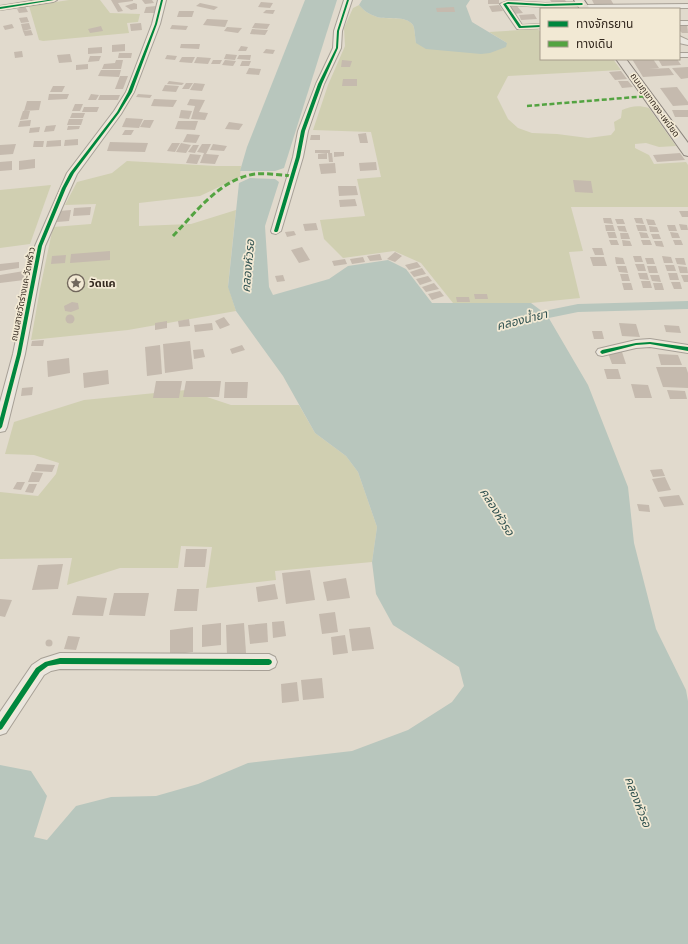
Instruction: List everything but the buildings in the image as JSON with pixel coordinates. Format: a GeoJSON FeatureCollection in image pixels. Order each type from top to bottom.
{"type":"FeatureCollection","features":[{"type":"Feature","properties":{"kind":"main road","name":"ถนนภูเขาทอง-เพนียด"},"geometry":{"type":"LineString","coordinates":[[622,60],[688,152]]}},
{"type":"Feature","properties":{"kind":"street"},"geometry":{"type":"LineString","coordinates":[[0,8],[53,0]]}},
{"type":"Feature","properties":{"kind":"street","name":"ถนนสายวัดร่างแค-วัดพร้าว"},"geometry":{"type":"LineString","coordinates":[[0,425],[19,354],[40,246],[64,188],[72,174],[118,112],[130,92],[156,24],[162,0]]}},
{"type":"Feature","properties":{"kind":"street"},"geometry":{"type":"LineString","coordinates":[[276,231],[298,157],[303,131],[320,84],[337,48],[338,31],[348,0]]}},
{"type":"Feature","properties":{"kind":"street"},"geometry":{"type":"LineString","coordinates":[[540,26],[518,26],[504,4],[583,5],[618,3],[688,6]]}},
{"type":"Feature","properties":{"kind":"street"},"geometry":{"type":"LineString","coordinates":[[602,352],[636,344],[650,344],[688,349]]}},
{"type":"Feature","properties":{"kind":"street"},"geometry":{"type":"LineString","coordinates":[[0,727],[38,670],[47,664],[60,661],[269,662]]}},
{"type":"Feature","properties":{"kind":"green space"},"geometry":{"type":"Polygon","coordinates":[[[69,0],[100,0],[110,13],[140,14],[138,22],[127,23],[129,33],[43,41],[39,40],[29,6],[69,0]]]}},
{"type":"Feature","properties":{"kind":"green space"},"geometry":{"type":"Polygon","coordinates":[[[359,5],[367,12],[377,17],[401,19],[410,22],[414,27],[416,43],[507,43],[489,32],[538,29],[540,32],[540,60],[614,60],[621,70],[508,76],[497,97],[508,119],[518,128],[532,133],[557,134],[588,138],[611,135],[615,130],[614,122],[621,118],[622,110],[635,106],[649,108],[676,146],[659,147],[646,143],[635,144],[635,148],[649,155],[654,164],[686,162],[688,165],[688,207],[571,207],[583,251],[569,252],[580,298],[531,303],[453,303],[421,263],[394,251],[343,258],[324,239],[320,220],[365,216],[357,179],[381,177],[371,132],[313,130],[328,85],[345,46],[344,28],[353,8],[359,5]]]}},
{"type":"Feature","properties":{"kind":"green space"},"geometry":{"type":"Polygon","coordinates":[[[127,161],[241,166],[240,177],[200,196],[139,203],[139,226],[191,224],[236,210],[228,286],[236,311],[128,330],[31,340],[53,227],[91,224],[96,204],[65,205],[77,182],[112,173],[127,161]]]}},
{"type":"Feature","properties":{"kind":"green space"},"geometry":{"type":"Polygon","coordinates":[[[51,185],[30,244],[0,248],[0,190],[51,185]]]}},
{"type":"Feature","properties":{"kind":"green space"},"geometry":{"type":"Polygon","coordinates":[[[186,390],[231,405],[299,405],[315,433],[346,456],[358,472],[377,527],[372,562],[275,571],[276,580],[206,588],[212,547],[181,546],[178,568],[120,568],[67,585],[72,558],[0,559],[0,492],[38,496],[56,474],[59,463],[34,455],[5,454],[14,422],[84,400],[186,390]]]}},
{"type":"Feature","properties":{"kind":"water"},"geometry":{"type":"Polygon","coordinates":[[[305,0],[337,0],[284,168],[275,171],[240,171],[247,147],[305,0]]]}},
{"type":"Feature","properties":{"kind":"water"},"geometry":{"type":"Polygon","coordinates":[[[362,0],[470,0],[466,6],[472,22],[507,43],[506,47],[490,53],[481,54],[426,49],[416,43],[414,27],[410,22],[401,19],[381,18],[372,15],[359,5],[362,0]]]}},
{"type":"Feature","properties":{"kind":"water","name":"คลองหัวรอ"},"geometry":{"type":"Polygon","coordinates":[[[250,178],[275,179],[279,182],[265,226],[269,287],[273,295],[329,279],[348,266],[388,260],[406,269],[432,303],[531,303],[547,315],[588,385],[628,487],[634,543],[656,629],[686,690],[688,701],[688,944],[0,944],[0,765],[31,771],[47,796],[34,837],[47,840],[76,806],[111,797],[156,796],[198,784],[248,763],[352,751],[408,730],[452,702],[464,686],[459,667],[393,625],[376,594],[372,562],[377,527],[358,472],[346,456],[315,433],[283,376],[236,311],[228,287],[239,183],[250,178]]]}},
{"type":"Feature","properties":{"kind":"waterway","name":"คลองน้ำยา"},"geometry":{"type":"LineString","coordinates":[[529,318],[578,308],[688,305]]}},
{"type":"Feature","properties":{"kind":"marked path"},"geometry":{"type":"LineString","coordinates":[[527,106],[648,96]]}},
{"type":"Feature","properties":{"kind":"marked path"},"geometry":{"type":"LineString","coordinates":[[173,236],[208,200],[228,184],[251,175],[271,174],[292,176]]}},
{"type":"Feature","properties":{"kind":"cycle path"},"geometry":{"type":"LineString","coordinates":[[0,8],[53,0]]}},
{"type":"Feature","properties":{"kind":"cycle path"},"geometry":{"type":"LineString","coordinates":[[0,427],[19,354],[40,246],[64,188],[72,173],[118,112],[130,92],[156,24],[162,0]]}},
{"type":"Feature","properties":{"kind":"cycle path"},"geometry":{"type":"LineString","coordinates":[[276,231],[298,157],[303,131],[320,84],[337,48],[338,31],[348,0]]}},
{"type":"Feature","properties":{"kind":"cycle path"},"geometry":{"type":"LineString","coordinates":[[540,26],[520,27],[504,4],[582,4]]}},
{"type":"Feature","properties":{"kind":"cycle path"},"geometry":{"type":"LineString","coordinates":[[602,352],[636,344],[650,343],[688,349]]}},
{"type":"Feature","properties":{"kind":"cycle path"},"geometry":{"type":"LineString","coordinates":[[0,727],[38,670],[47,664],[60,661],[269,662]]}},
{"type":"Feature","properties":{"kind":"place","name":"วัดแค"},"geometry":{"type":"Point","coordinates":[76,283]}}]}
